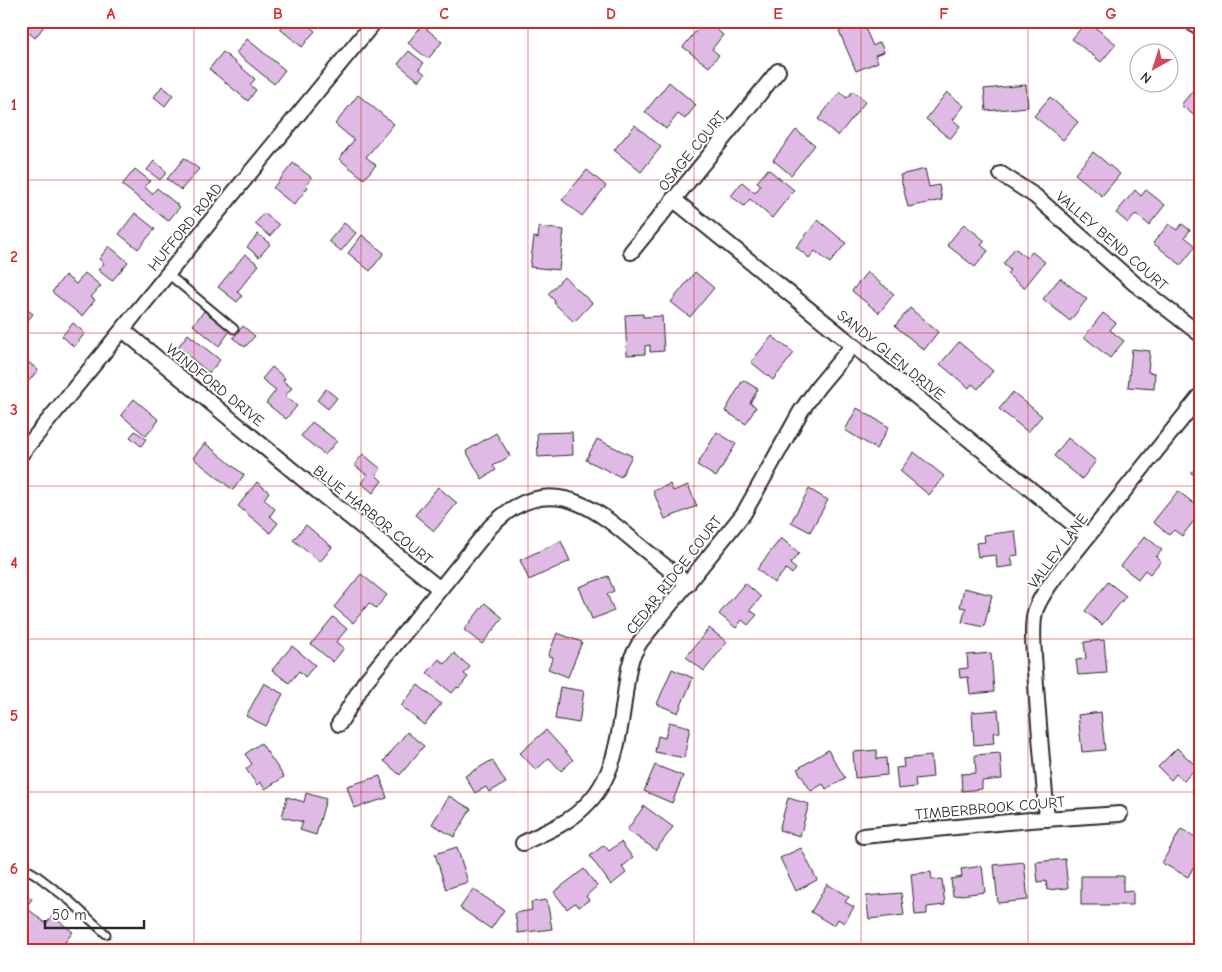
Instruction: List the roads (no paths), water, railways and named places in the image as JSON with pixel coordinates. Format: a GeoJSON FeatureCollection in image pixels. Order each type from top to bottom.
{"type":"FeatureCollection","features":[{"type":"Feature","properties":{"kind":"street","name":"HUFFORD ROAD"},"geometry":{"type":"LineString","coordinates":[[21,454],[375,21]]}},
{"type":"Feature","properties":{"kind":"street"},"geometry":{"type":"LineString","coordinates":[[1190,21],[1201,30]]}},
{"type":"Feature","properties":{"kind":"street","name":"OSAGE COURT"},"geometry":{"type":"LineString","coordinates":[[631,252],[778,70]]}},
{"type":"Feature","properties":{"kind":"street","name":"VALLEY BEND COURT"},"geometry":{"type":"LineString","coordinates":[[1001,174],[1035,196],[1135,284],[1201,335]]}},
{"type":"Feature","properties":{"kind":"street","name":"SANDY GLEN DRIVE"},"geometry":{"type":"LineString","coordinates":[[673,198],[1088,536]]}},
{"type":"Feature","properties":{"kind":"street","name":"WINDFORD DRIVE"},"geometry":{"type":"LineString","coordinates":[[123,330],[287,465]]}},
{"type":"Feature","properties":{"kind":"street","name":"CEDAR RIDGE COURT"},"geometry":{"type":"LineString","coordinates":[[523,843],[573,816],[587,804],[604,783],[612,764],[617,743],[626,682],[632,657],[640,642],[744,513],[801,411],[853,345]]}},
{"type":"Feature","properties":{"kind":"street","name":"VALLEY LANE"},"geometry":{"type":"LineString","coordinates":[[1048,819],[1037,697],[1034,637],[1034,616],[1036,610],[1056,576],[1201,395]]}},
{"type":"Feature","properties":{"kind":"street","name":"BLUE HARBOR COURT"},"geometry":{"type":"LineString","coordinates":[[287,465],[440,589]]}},
{"type":"Feature","properties":{"kind":"street"},"geometry":{"type":"LineString","coordinates":[[339,724],[364,683],[492,526],[506,513],[523,503],[549,497],[578,502],[596,511],[688,584]]}},
{"type":"Feature","properties":{"kind":"street","name":"TIMBERBROOK COURT"},"geometry":{"type":"LineString","coordinates":[[863,836],[1120,814]]}},
{"type":"Feature","properties":{"kind":"lane"},"geometry":{"type":"LineString","coordinates":[[168,274],[234,329]]}},
{"type":"Feature","properties":{"kind":"lane"},"geometry":{"type":"LineString","coordinates":[[21,866],[35,874],[70,901],[106,934]]}},
{"type":"Feature","properties":{"kind":"railway"},"geometry":{"type":"LineString","coordinates":[[1121,951],[1201,944]]}}]}
